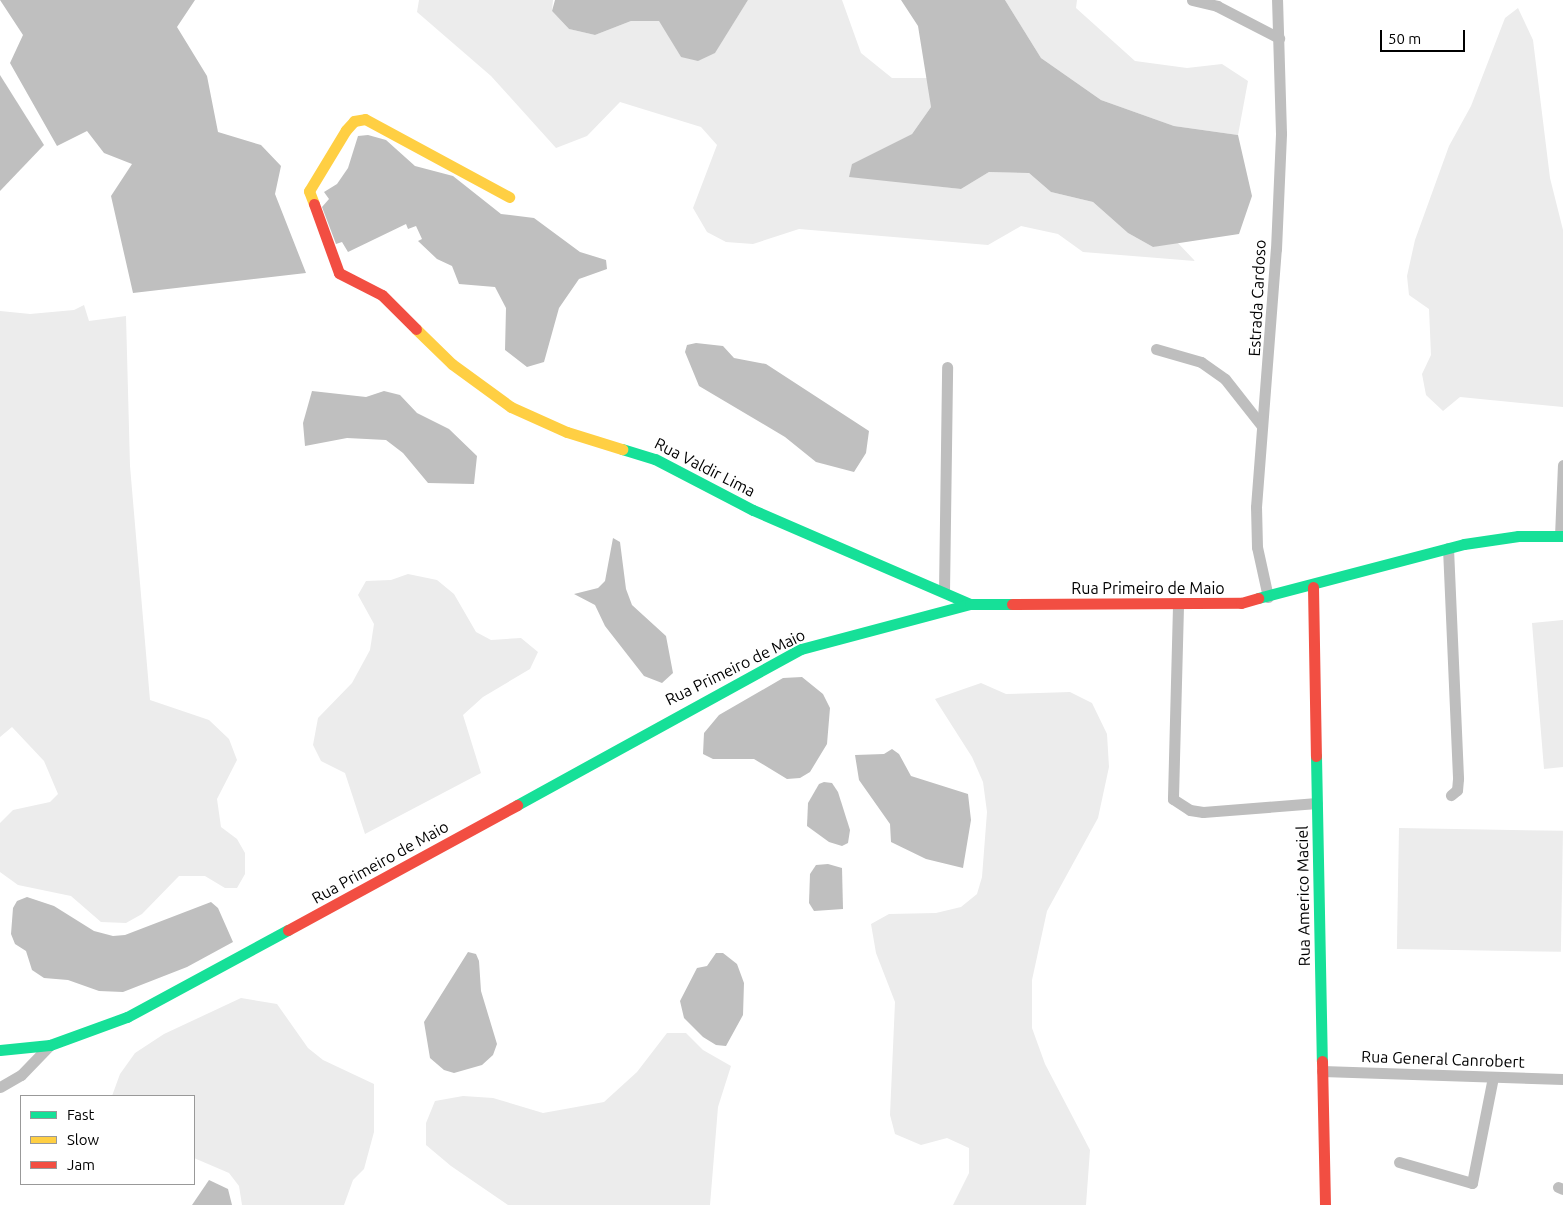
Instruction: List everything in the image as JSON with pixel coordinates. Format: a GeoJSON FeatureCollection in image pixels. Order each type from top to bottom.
{"type":"FeatureCollection","features":[{"type":"Feature","properties":{"kind":"street"},"geometry":{"type":"LineString","coordinates":[[1192,0],[1217,6],[1279,38]]}},
{"type":"Feature","properties":{"kind":"street","name":"Estrada Cardoso"},"geometry":{"type":"LineString","coordinates":[[1268,597],[1256,547],[1262,426],[1270,362],[1276,249],[1279,38],[1277,0]]}},
{"type":"Feature","properties":{"kind":"street","name":"Rua Valdir Lima"},"geometry":{"type":"LineString","coordinates":[[508,197],[365,119],[354,122],[312,182],[311,200],[339,273],[382,295],[465,376],[525,414],[567,432],[655,459],[754,510],[970,604]]}},
{"type":"Feature","properties":{"kind":"street"},"geometry":{"type":"LineString","coordinates":[[1156,349],[1201,362],[1225,378],[1262,426]]}},
{"type":"Feature","properties":{"kind":"street"},"geometry":{"type":"LineString","coordinates":[[944,592],[947,367]]}},
{"type":"Feature","properties":{"kind":"street"},"geometry":{"type":"LineString","coordinates":[[1562,536],[1563,465]]}},
{"type":"Feature","properties":{"kind":"street","name":"Rua Primeiro de Maio"},"geometry":{"type":"LineString","coordinates":[[0,1050],[50,1045],[108,1026],[177,992],[746,676],[834,638],[970,604],[1223,605],[1314,587],[1448,548],[1518,536],[1562,536]]}},
{"type":"Feature","properties":{"kind":"street"},"geometry":{"type":"LineString","coordinates":[[1448,548],[1458,779],[1457,790],[1450,795]]}},
{"type":"Feature","properties":{"kind":"street","name":"Rua Americo Maciel"},"geometry":{"type":"LineString","coordinates":[[1314,587],[1325,1205]]}},
{"type":"Feature","properties":{"kind":"street"},"geometry":{"type":"LineString","coordinates":[[1178,606],[1173,799],[1190,810],[1203,812],[1317,803]]}},
{"type":"Feature","properties":{"kind":"street"},"geometry":{"type":"LineString","coordinates":[[0,1087],[20,1075],[50,1045]]}},
{"type":"Feature","properties":{"kind":"street","name":"Rua General Canrobert"},"geometry":{"type":"LineString","coordinates":[[1322,1071],[1563,1079]]}},
{"type":"Feature","properties":{"kind":"street"},"geometry":{"type":"LineString","coordinates":[[1399,1162],[1472,1183],[1493,1077]]}},
{"type":"Feature","properties":{"kind":"shaded area"},"geometry":{"type":"Polygon","coordinates":[[[0,0],[195,0],[177,27],[207,76],[218,132],[261,145],[281,166],[275,194],[306,273],[133,293],[111,196],[132,164],[104,153],[87,131],[57,146],[10,63],[23,35],[0,0]]]}},
{"type":"Feature","properties":{"kind":"shaded area"},"geometry":{"type":"Polygon","coordinates":[[[419,0],[553,0],[552,11],[569,29],[595,35],[631,21],[660,21],[681,57],[715,52],[748,0],[842,0],[861,53],[892,78],[929,78],[931,107],[912,134],[852,164],[926,185],[961,189],[989,172],[1029,173],[1051,192],[1093,202],[1128,233],[1153,247],[1176,241],[1195,261],[1083,252],[1058,234],[1021,226],[988,245],[799,229],[753,244],[726,242],[707,232],[693,208],[717,145],[701,127],[620,102],[587,136],[556,148],[491,76],[417,12],[419,0]]]}},
{"type":"Feature","properties":{"kind":"shaded area"},"geometry":{"type":"Polygon","coordinates":[[[555,0],[748,0],[715,53],[698,61],[681,57],[659,21],[631,21],[595,35],[569,29],[552,11],[555,0]]]}},
{"type":"Feature","properties":{"kind":"shaded area"},"geometry":{"type":"Polygon","coordinates":[[[901,0],[1005,0],[1041,58],[1101,100],[1174,126],[1238,135],[1252,196],[1239,234],[1153,247],[1128,233],[1093,202],[1051,192],[1029,173],[989,172],[961,189],[849,177],[852,164],[912,134],[931,107],[918,26],[901,0]]]}},
{"type":"Feature","properties":{"kind":"shaded area"},"geometry":{"type":"Polygon","coordinates":[[[1005,0],[1077,0],[1076,8],[1135,61],[1187,68],[1222,64],[1248,81],[1238,135],[1174,126],[1101,100],[1041,58],[1005,0]]]}},
{"type":"Feature","properties":{"kind":"shaded area"},"geometry":{"type":"Polygon","coordinates":[[[1518,8],[1533,40],[1550,178],[1563,230],[1563,407],[1460,397],[1443,411],[1426,395],[1422,374],[1431,355],[1429,309],[1409,295],[1407,276],[1415,240],[1449,146],[1471,106],[1505,18],[1518,8]]]}},
{"type":"Feature","properties":{"kind":"shaded area"},"geometry":{"type":"Polygon","coordinates":[[[0,75],[44,145],[0,191],[0,75]]]}},
{"type":"Feature","properties":{"kind":"shaded area"},"geometry":{"type":"Polygon","coordinates":[[[368,135],[386,140],[415,166],[453,176],[501,214],[534,218],[580,252],[606,260],[607,269],[579,279],[559,308],[544,362],[527,367],[505,350],[506,308],[495,287],[459,284],[452,266],[437,259],[418,241],[422,239],[416,226],[408,229],[406,224],[348,252],[342,242],[336,244],[322,207],[329,199],[324,192],[337,184],[348,168],[358,136],[368,135]]]}},
{"type":"Feature","properties":{"kind":"shaded area"},"geometry":{"type":"Polygon","coordinates":[[[84,305],[89,321],[126,316],[130,466],[150,700],[209,720],[229,739],[237,760],[217,799],[221,827],[237,839],[245,853],[245,874],[237,888],[225,888],[205,876],[179,876],[142,914],[126,923],[101,922],[71,896],[18,885],[0,872],[0,823],[13,810],[50,802],[58,794],[44,761],[12,727],[0,737],[0,311],[30,314],[74,310],[84,305]]]}},
{"type":"Feature","properties":{"kind":"shaded area"},"geometry":{"type":"Polygon","coordinates":[[[696,343],[723,346],[734,358],[766,364],[869,431],[866,453],[854,472],[816,462],[785,437],[699,386],[685,352],[687,345],[696,343]]]}},
{"type":"Feature","properties":{"kind":"shaded area"},"geometry":{"type":"Polygon","coordinates":[[[312,391],[366,397],[384,391],[400,395],[417,413],[449,429],[477,456],[474,484],[428,483],[403,453],[386,440],[347,438],[305,446],[303,423],[312,391]]]}},
{"type":"Feature","properties":{"kind":"shaded area"},"geometry":{"type":"Polygon","coordinates":[[[613,538],[620,542],[626,589],[632,605],[666,636],[673,673],[662,683],[644,676],[605,626],[595,605],[574,594],[598,588],[605,581],[613,538]]]}},
{"type":"Feature","properties":{"kind":"shaded area"},"geometry":{"type":"Polygon","coordinates":[[[408,574],[437,580],[454,594],[476,632],[491,640],[521,638],[538,652],[530,669],[483,697],[463,715],[481,773],[365,834],[345,773],[321,761],[313,745],[318,718],[352,683],[370,650],[374,624],[358,595],[366,581],[391,580],[408,574]]]}},
{"type":"Feature","properties":{"kind":"shaded area"},"geometry":{"type":"Polygon","coordinates":[[[1563,620],[1563,767],[1544,769],[1532,623],[1563,620]]]}},
{"type":"Feature","properties":{"kind":"shaded area"},"geometry":{"type":"Polygon","coordinates":[[[802,677],[823,694],[830,708],[827,744],[810,772],[800,778],[787,779],[754,759],[713,759],[703,754],[704,733],[719,715],[783,678],[802,677]]]}},
{"type":"Feature","properties":{"kind":"shaded area"},"geometry":{"type":"Polygon","coordinates":[[[981,683],[1006,694],[1070,692],[1092,703],[1107,734],[1109,767],[1098,818],[1047,911],[1032,980],[1032,1028],[1045,1064],[1090,1150],[1086,1205],[953,1205],[969,1173],[969,1148],[947,1138],[921,1145],[895,1134],[890,1115],[895,1002],[876,953],[871,924],[889,914],[936,913],[961,907],[977,894],[982,877],[987,812],[983,782],[972,757],[935,699],[981,683]]]}},
{"type":"Feature","properties":{"kind":"shaded area"},"geometry":{"type":"Polygon","coordinates":[[[892,749],[899,754],[911,776],[968,794],[971,820],[963,868],[926,859],[891,842],[890,824],[859,780],[855,755],[884,754],[892,749]]]}},
{"type":"Feature","properties":{"kind":"shaded area"},"geometry":{"type":"Polygon","coordinates":[[[824,782],[832,783],[838,792],[850,830],[848,843],[842,846],[829,842],[807,826],[808,803],[819,784],[824,782]]]}},
{"type":"Feature","properties":{"kind":"shaded area"},"geometry":{"type":"Polygon","coordinates":[[[1399,828],[1563,831],[1561,952],[1397,949],[1399,828]]]}},
{"type":"Feature","properties":{"kind":"shaded area"},"geometry":{"type":"Polygon","coordinates":[[[828,864],[842,868],[843,909],[814,911],[809,903],[810,874],[816,865],[828,864]]]}},
{"type":"Feature","properties":{"kind":"shaded area"},"geometry":{"type":"Polygon","coordinates":[[[27,897],[54,906],[94,931],[113,936],[125,935],[211,902],[218,908],[233,942],[187,967],[123,992],[99,991],[68,980],[44,978],[32,970],[26,951],[15,944],[11,934],[13,908],[17,901],[27,897]]]}},
{"type":"Feature","properties":{"kind":"shaded area"},"geometry":{"type":"Polygon","coordinates":[[[468,952],[476,954],[479,961],[481,991],[497,1044],[493,1055],[482,1065],[454,1073],[444,1070],[430,1058],[424,1022],[468,952]]]}},
{"type":"Feature","properties":{"kind":"shaded area"},"geometry":{"type":"Polygon","coordinates":[[[716,953],[723,953],[737,964],[744,983],[743,1015],[726,1046],[716,1045],[703,1037],[684,1018],[680,1001],[697,968],[707,966],[716,953]]]}},
{"type":"Feature","properties":{"kind":"shaded area"},"geometry":{"type":"Polygon","coordinates":[[[241,998],[277,1004],[308,1048],[323,1060],[374,1084],[374,1132],[364,1169],[353,1180],[344,1205],[242,1205],[239,1186],[229,1173],[195,1158],[195,1095],[112,1095],[120,1074],[135,1053],[164,1034],[241,998]]]}},
{"type":"Feature","properties":{"kind":"shaded area"},"geometry":{"type":"Polygon","coordinates":[[[667,1033],[686,1033],[703,1050],[731,1066],[718,1107],[710,1205],[508,1205],[451,1166],[426,1145],[426,1123],[435,1101],[463,1096],[493,1098],[543,1113],[604,1102],[637,1072],[667,1033]]]}},
{"type":"Feature","properties":{"kind":"shaded area"},"geometry":{"type":"Polygon","coordinates":[[[209,1180],[228,1189],[232,1205],[192,1205],[209,1180]]]}},
{"type":"Feature","properties":{"kind":"traffic: fast"},"geometry":{"type":"LineString","coordinates":[[622,449],[655,459],[753,510],[970,604]]}},
{"type":"Feature","properties":{"kind":"traffic: fast"},"geometry":{"type":"LineString","coordinates":[[1258,598],[1464,544],[1518,536],[1563,536]]}},
{"type":"Feature","properties":{"kind":"traffic: fast"},"geometry":{"type":"LineString","coordinates":[[517,805],[801,649],[970,604],[1012,604]]}},
{"type":"Feature","properties":{"kind":"traffic: fast"},"geometry":{"type":"LineString","coordinates":[[1316,756],[1322,1061]]}},
{"type":"Feature","properties":{"kind":"traffic: fast"},"geometry":{"type":"LineString","coordinates":[[0,1050],[50,1045],[127,1017],[288,930]]}},
{"type":"Feature","properties":{"kind":"traffic: slow"},"geometry":{"type":"LineString","coordinates":[[314,204],[309,191],[346,130],[354,121],[365,119],[509,197]]}},
{"type":"Feature","properties":{"kind":"traffic: slow"},"geometry":{"type":"LineString","coordinates":[[416,329],[452,364],[511,407],[567,432],[622,449]]}},
{"type":"Feature","properties":{"kind":"traffic: jam"},"geometry":{"type":"LineString","coordinates":[[314,204],[339,273],[382,295],[416,329]]}},
{"type":"Feature","properties":{"kind":"traffic: jam"},"geometry":{"type":"LineString","coordinates":[[1313,587],[1316,756]]}},
{"type":"Feature","properties":{"kind":"traffic: jam"},"geometry":{"type":"LineString","coordinates":[[1012,604],[1241,603],[1258,598]]}},
{"type":"Feature","properties":{"kind":"traffic: jam"},"geometry":{"type":"LineString","coordinates":[[288,930],[517,805]]}},
{"type":"Feature","properties":{"kind":"traffic: jam"},"geometry":{"type":"LineString","coordinates":[[1322,1061],[1325,1205]]}}]}
